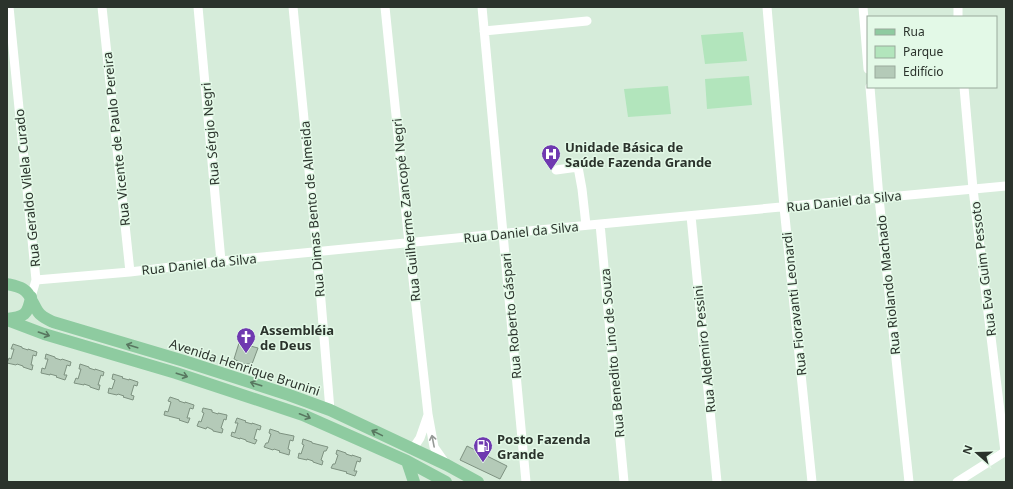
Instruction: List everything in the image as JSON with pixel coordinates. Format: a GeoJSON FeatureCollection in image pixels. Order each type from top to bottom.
{"type":"FeatureCollection","features":[{"type":"Feature","properties":{"kind":"main road","name":"Avenida Henrique Brunini"},"geometry":{"type":"LineString","coordinates":[[7,284],[17,286],[25,290],[31,297],[35,307],[41,315],[53,322],[184,361],[330,410],[478,482]]}},
{"type":"Feature","properties":{"kind":"main road"},"geometry":{"type":"LineString","coordinates":[[7,320],[24,315],[30,307],[31,297]]}},
{"type":"Feature","properties":{"kind":"main road","name":"Avenida Henrique Brunini"},"geometry":{"type":"LineString","coordinates":[[7,320],[44,334],[176,373],[303,415],[407,461],[446,482]]}},
{"type":"Feature","properties":{"kind":"main road"},"geometry":{"type":"LineString","coordinates":[[407,461],[414,482]]}},
{"type":"Feature","properties":{"kind":"street","name":"Rua Geraldo Vilela Curado"},"geometry":{"type":"LineString","coordinates":[[9,7],[36,280],[31,297]]}},
{"type":"Feature","properties":{"kind":"street","name":"Rua Vicente de Paulo Pereira"},"geometry":{"type":"LineString","coordinates":[[102,7],[130,272]]}},
{"type":"Feature","properties":{"kind":"street","name":"Rua Sérgio Negri"},"geometry":{"type":"LineString","coordinates":[[198,7],[221,261]]}},
{"type":"Feature","properties":{"kind":"street","name":"Rua Dimas Bento de Almeida"},"geometry":{"type":"LineString","coordinates":[[293,7],[317,252],[330,410]]}},
{"type":"Feature","properties":{"kind":"street","name":"Rua Guilherme Zancopé Negri"},"geometry":{"type":"LineString","coordinates":[[385,7],[428,414],[434,447],[446,466]]}},
{"type":"Feature","properties":{"kind":"street","name":"Rua Roberto Gáspari"},"geometry":{"type":"LineString","coordinates":[[482,7],[526,482]]}},
{"type":"Feature","properties":{"kind":"street","name":"Rua Fioravanti Leonardi"},"geometry":{"type":"LineString","coordinates":[[767,7],[784,207],[812,482]]}},
{"type":"Feature","properties":{"kind":"street"},"geometry":{"type":"LineString","coordinates":[[862,7],[867,59]]}},
{"type":"Feature","properties":{"kind":"street"},"geometry":{"type":"LineString","coordinates":[[484,32],[587,21]]}},
{"type":"Feature","properties":{"kind":"street","name":"Rua Riolando Machado"},"geometry":{"type":"LineString","coordinates":[[870,88],[879,198],[909,482]]}},
{"type":"Feature","properties":{"kind":"street","name":"Rua Eva Guim Pessoto"},"geometry":{"type":"LineString","coordinates":[[964,88],[973,189],[1005,451]]}},
{"type":"Feature","properties":{"kind":"street"},"geometry":{"type":"LineString","coordinates":[[556,170],[578,168],[586,225]]}},
{"type":"Feature","properties":{"kind":"street","name":"Rua Daniel da Silva"},"geometry":{"type":"LineString","coordinates":[[36,280],[130,272],[221,261],[503,233],[1006,186]]}},
{"type":"Feature","properties":{"kind":"street","name":"Rua Aldemiro Pessini"},"geometry":{"type":"LineString","coordinates":[[691,216],[717,482]]}},
{"type":"Feature","properties":{"kind":"street","name":"Rua Benedito Lino de Souza"},"geometry":{"type":"LineString","coordinates":[[600,224],[624,482]]}},
{"type":"Feature","properties":{"kind":"street","name":"Rua Guilherme Zancopé Negri"},"geometry":{"type":"LineString","coordinates":[[412,450],[420,438],[428,414]]}},
{"type":"Feature","properties":{"kind":"street"},"geometry":{"type":"LineString","coordinates":[[957,482],[1005,451]]}},
{"type":"Feature","properties":{"kind":"green space"},"geometry":{"type":"Polygon","coordinates":[[[743,32],[747,61],[705,64],[701,35],[743,32]]]}},
{"type":"Feature","properties":{"kind":"green space"},"geometry":{"type":"Polygon","coordinates":[[[749,76],[752,105],[707,109],[705,79],[749,76]]]}},
{"type":"Feature","properties":{"kind":"green space"},"geometry":{"type":"Polygon","coordinates":[[[668,86],[671,114],[628,117],[624,89],[668,86]]]}},
{"type":"Feature","properties":{"kind":"building","name":"Assembléia de Deus"},"geometry":{"type":"Polygon","coordinates":[[[239,343],[258,348],[252,364],[243,364],[234,359],[239,343]]]}},
{"type":"Feature","properties":{"kind":"building"},"geometry":{"type":"Polygon","coordinates":[[[13,344],[37,352],[36,356],[33,355],[31,365],[33,365],[32,370],[17,364],[7,363],[9,358],[11,359],[14,349],[11,349],[13,344]]]}},
{"type":"Feature","properties":{"kind":"building"},"geometry":{"type":"Polygon","coordinates":[[[46,354],[71,362],[70,366],[67,365],[64,375],[67,375],[65,380],[56,377],[57,376],[41,373],[42,368],[45,369],[48,359],[45,359],[46,354]]]}},
{"type":"Feature","properties":{"kind":"building"},"geometry":{"type":"Polygon","coordinates":[[[80,364],[104,372],[103,376],[101,375],[98,385],[100,385],[99,390],[84,384],[74,383],[76,378],[78,379],[81,369],[79,369],[80,364]]]}},
{"type":"Feature","properties":{"kind":"building"},"geometry":{"type":"Polygon","coordinates":[[[113,374],[138,382],[137,386],[134,385],[131,395],[134,396],[133,400],[118,394],[108,393],[109,388],[112,389],[115,380],[112,379],[113,374]]]}},
{"type":"Feature","properties":{"kind":"building"},"geometry":{"type":"Polygon","coordinates":[[[170,397],[194,405],[193,409],[190,408],[187,418],[190,418],[188,423],[179,420],[180,419],[164,415],[165,411],[168,412],[171,402],[168,401],[170,397]]]}},
{"type":"Feature","properties":{"kind":"building"},"geometry":{"type":"Polygon","coordinates":[[[203,408],[212,410],[212,412],[218,414],[227,415],[221,428],[223,429],[222,433],[213,431],[207,427],[206,429],[197,426],[199,421],[201,422],[204,413],[202,412],[203,408]]]}},
{"type":"Feature","properties":{"kind":"building"},"geometry":{"type":"Polygon","coordinates":[[[237,418],[246,421],[245,422],[261,426],[260,430],[257,429],[254,439],[257,440],[255,444],[231,436],[232,432],[235,433],[238,423],[235,423],[237,418]]]}},
{"type":"Feature","properties":{"kind":"building"},"geometry":{"type":"Polygon","coordinates":[[[270,429],[279,433],[294,436],[293,441],[290,440],[288,449],[290,450],[289,455],[264,447],[266,443],[268,443],[271,434],[269,433],[270,429]]]}},
{"type":"Feature","properties":{"kind":"building"},"geometry":{"type":"Polygon","coordinates":[[[303,439],[328,447],[326,451],[324,451],[321,460],[323,461],[322,465],[307,459],[298,458],[304,445],[302,444],[303,439]]]}},
{"type":"Feature","properties":{"kind":"building","name":"Posto Fazenda Grande"},"geometry":{"type":"Polygon","coordinates":[[[467,446],[507,466],[500,479],[460,460],[467,446]]]}},
{"type":"Feature","properties":{"kind":"building"},"geometry":{"type":"Polygon","coordinates":[[[337,450],[361,458],[360,462],[357,461],[354,471],[357,471],[355,476],[346,473],[347,472],[331,468],[333,464],[335,464],[338,455],[336,454],[337,450]]]}},
{"type":"Feature","properties":{"kind":"place","name":"Unidade Básica de Saúde Fazenda Grande"},"geometry":{"type":"Point","coordinates":[551,171]}},
{"type":"Feature","properties":{"kind":"place","name":"Assembléia de Deus"},"geometry":{"type":"Point","coordinates":[246,354]}},
{"type":"Feature","properties":{"kind":"place","name":"Posto Fazenda Grande"},"geometry":{"type":"Point","coordinates":[483,463]}}]}
